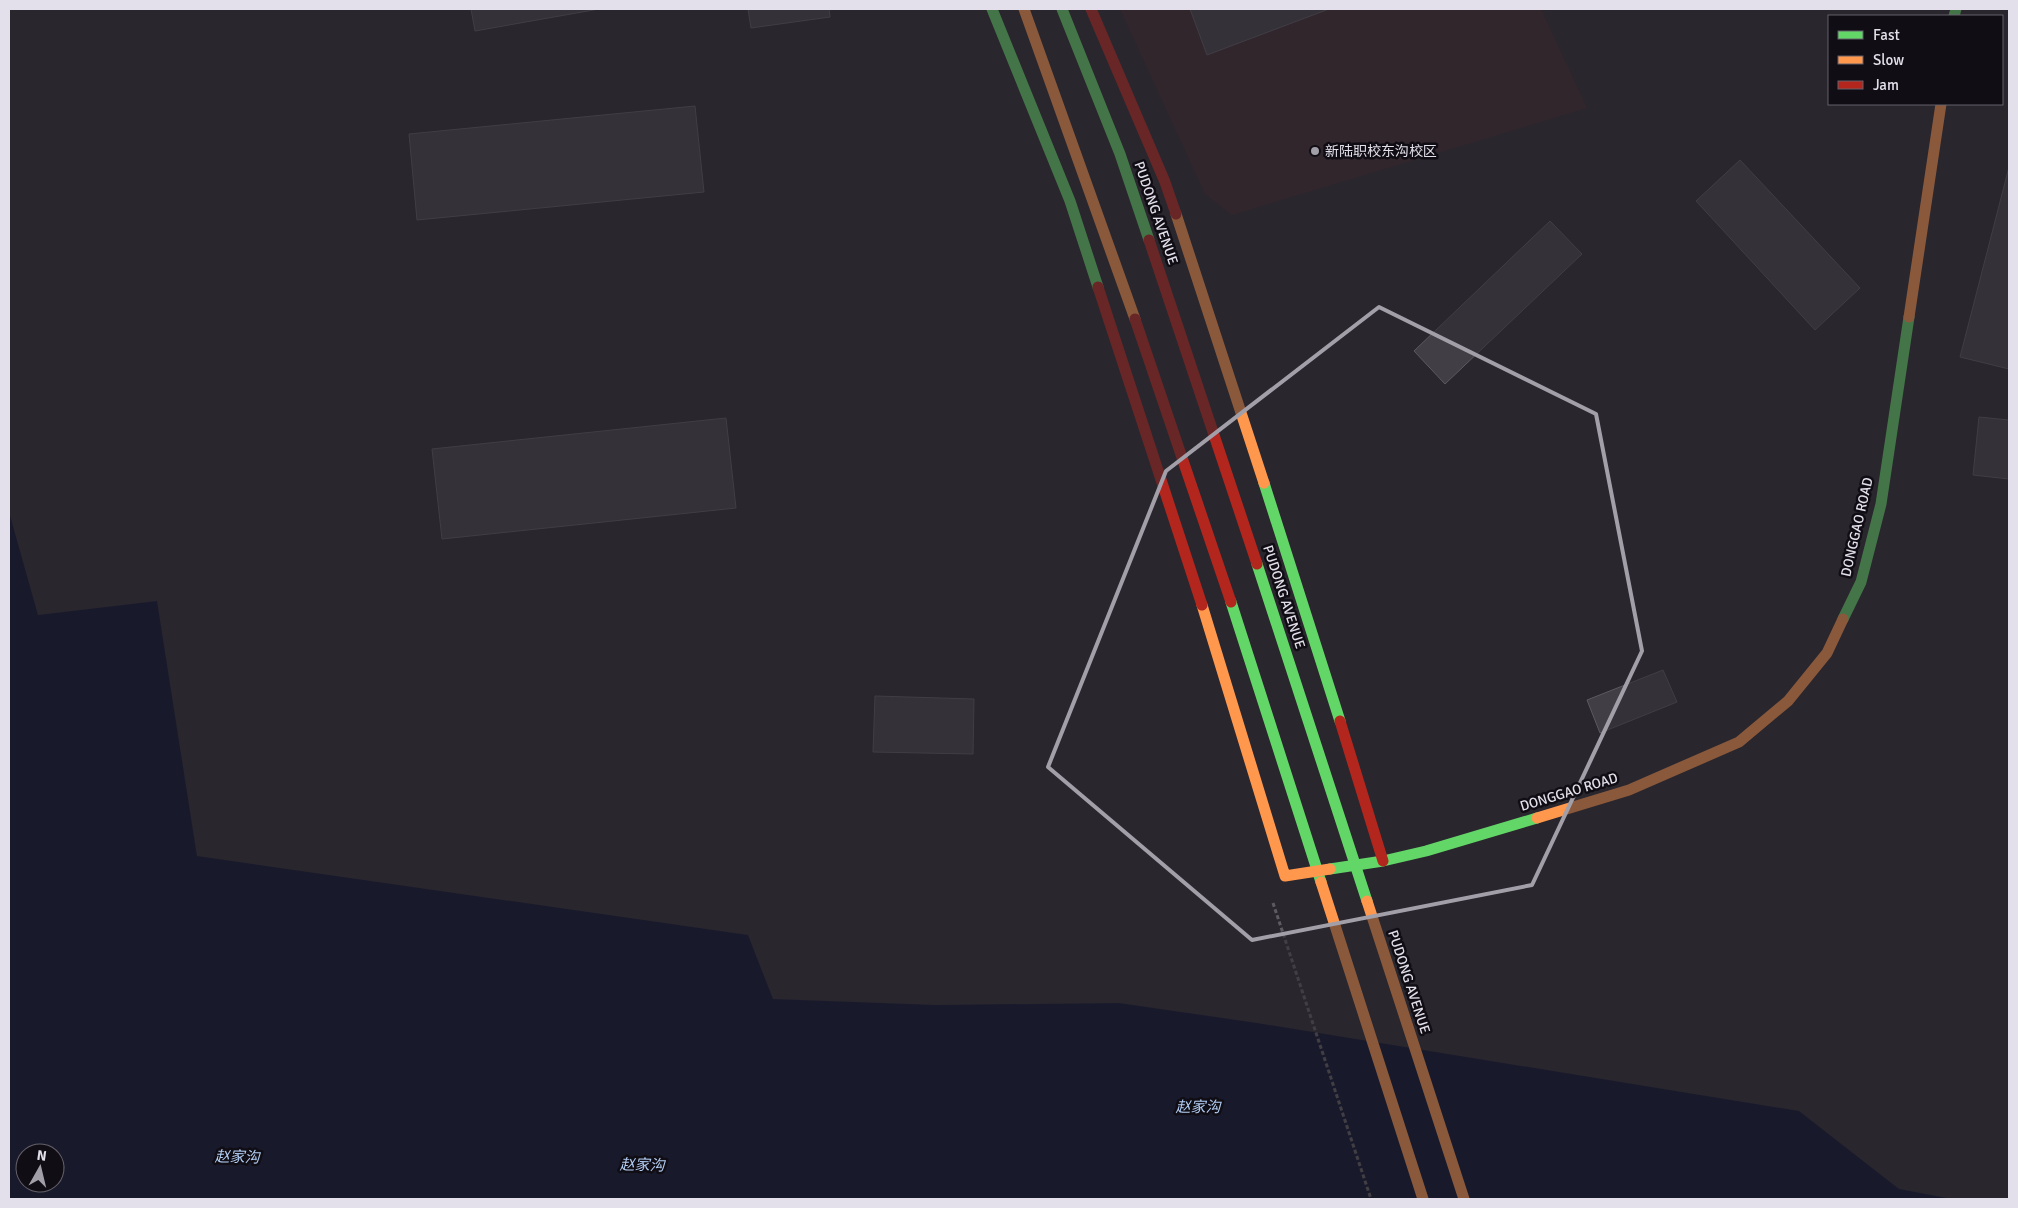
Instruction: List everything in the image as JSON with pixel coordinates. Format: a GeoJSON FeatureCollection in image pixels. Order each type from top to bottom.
{"type":"FeatureCollection","features":[{"type":"Feature","properties":{"kind":"street","name":"DONGGAO ROAD"},"geometry":{"type":"LineString","coordinates":[[992,9],[1070,201],[1212,635],[1284,876],[1383,861],[1426,851],[1630,790],[1739,742],[1788,701],[1827,653],[1861,582],[1880,504],[1941,105]]}},
{"type":"Feature","properties":{"kind":"street"},"geometry":{"type":"LineString","coordinates":[[1024,9],[1084,168],[1211,542],[1423,1199]]}},
{"type":"Feature","properties":{"kind":"street","name":"PUDONG AVENUE"},"geometry":{"type":"LineString","coordinates":[[1062,9],[1120,154],[1242,518],[1464,1199]]}},
{"type":"Feature","properties":{"kind":"street"},"geometry":{"type":"LineString","coordinates":[[1091,9],[1165,182],[1298,587],[1383,861]]}},
{"type":"Feature","properties":{"kind":"path"},"geometry":{"type":"LineString","coordinates":[[1272,898],[1371,1199]]}},
{"type":"Feature","properties":{"kind":"highlighted area"},"geometry":{"type":"Polygon","coordinates":[[[1379,307],[1596,414],[1642,651],[1532,885],[1252,940],[1048,767],[1166,471],[1379,307]]]}},
{"type":"Feature","properties":{"kind":"shaded area","name":"新陆职校东沟校区"},"geometry":{"type":"Polygon","coordinates":[[[1120,9],[1541,9],[1587,108],[1232,215],[1205,194],[1120,9]]]}},
{"type":"Feature","properties":{"kind":"water","name":"赵家沟"},"geometry":{"type":"Polygon","coordinates":[[[9,512],[38,615],[157,601],[197,856],[748,935],[773,999],[936,1005],[1119,1003],[1257,1023],[1799,1111],[1899,1189],[1952,1199],[9,1199],[9,512]]]}},
{"type":"Feature","properties":{"kind":"building"},"geometry":{"type":"Polygon","coordinates":[[[471,9],[599,9],[475,31],[471,9]]]}},
{"type":"Feature","properties":{"kind":"building"},"geometry":{"type":"Polygon","coordinates":[[[748,9],[829,9],[830,17],[751,28],[748,9]]]}},
{"type":"Feature","properties":{"kind":"building"},"geometry":{"type":"Polygon","coordinates":[[[1190,9],[1329,9],[1207,55],[1190,9]]]}},
{"type":"Feature","properties":{"kind":"building"},"geometry":{"type":"Polygon","coordinates":[[[695,106],[704,192],[417,220],[409,134],[695,106]]]}},
{"type":"Feature","properties":{"kind":"building"},"geometry":{"type":"Polygon","coordinates":[[[1740,160],[1860,288],[1815,330],[1696,201],[1740,160]]]}},
{"type":"Feature","properties":{"kind":"building"},"geometry":{"type":"Polygon","coordinates":[[[2009,167],[2009,369],[1960,357],[2009,167]]]}},
{"type":"Feature","properties":{"kind":"building"},"geometry":{"type":"Polygon","coordinates":[[[1550,221],[1582,254],[1445,384],[1414,351],[1550,221]]]}},
{"type":"Feature","properties":{"kind":"building"},"geometry":{"type":"Polygon","coordinates":[[[1979,417],[2009,420],[2009,479],[1973,475],[1979,417]]]}},
{"type":"Feature","properties":{"kind":"building"},"geometry":{"type":"Polygon","coordinates":[[[726,418],[736,508],[442,539],[432,449],[726,418]]]}},
{"type":"Feature","properties":{"kind":"building"},"geometry":{"type":"Polygon","coordinates":[[[1663,670],[1677,702],[1600,733],[1587,700],[1663,670]]]}},
{"type":"Feature","properties":{"kind":"building"},"geometry":{"type":"Polygon","coordinates":[[[875,696],[974,699],[973,754],[873,752],[875,696]]]}},
{"type":"Feature","properties":{"kind":"traffic: fast"},"geometry":{"type":"LineString","coordinates":[[992,9],[1070,201],[1098,287]]}},
{"type":"Feature","properties":{"kind":"traffic: fast"},"geometry":{"type":"LineString","coordinates":[[1062,9],[1120,154],[1149,240]]}},
{"type":"Feature","properties":{"kind":"traffic: fast"},"geometry":{"type":"LineString","coordinates":[[1954,15],[1956,9]]}},
{"type":"Feature","properties":{"kind":"traffic: fast"},"geometry":{"type":"LineString","coordinates":[[1843,619],[1861,582],[1881,504],[1909,317]]}},
{"type":"Feature","properties":{"kind":"traffic: fast"},"geometry":{"type":"LineString","coordinates":[[1264,483],[1340,721]]}},
{"type":"Feature","properties":{"kind":"traffic: fast"},"geometry":{"type":"LineString","coordinates":[[1257,564],[1367,901]]}},
{"type":"Feature","properties":{"kind":"traffic: fast"},"geometry":{"type":"LineString","coordinates":[[1231,602],[1321,882]]}},
{"type":"Feature","properties":{"kind":"traffic: fast"},"geometry":{"type":"LineString","coordinates":[[1330,869],[1383,861],[1426,851],[1537,818]]}},
{"type":"Feature","properties":{"kind":"traffic: slow"},"geometry":{"type":"LineString","coordinates":[[1024,9],[1135,319]]}},
{"type":"Feature","properties":{"kind":"traffic: slow"},"geometry":{"type":"LineString","coordinates":[[1909,317],[1941,105]]}},
{"type":"Feature","properties":{"kind":"traffic: slow"},"geometry":{"type":"LineString","coordinates":[[1176,214],[1264,483]]}},
{"type":"Feature","properties":{"kind":"traffic: slow"},"geometry":{"type":"LineString","coordinates":[[1202,605],[1285,876],[1330,869]]}},
{"type":"Feature","properties":{"kind":"traffic: slow"},"geometry":{"type":"LineString","coordinates":[[1537,818],[1629,790],[1739,742],[1788,701],[1827,653],[1843,619]]}},
{"type":"Feature","properties":{"kind":"traffic: slow"},"geometry":{"type":"LineString","coordinates":[[1321,882],[1423,1199]]}},
{"type":"Feature","properties":{"kind":"traffic: slow"},"geometry":{"type":"LineString","coordinates":[[1367,901],[1464,1199]]}},
{"type":"Feature","properties":{"kind":"traffic: jam"},"geometry":{"type":"LineString","coordinates":[[1091,9],[1165,182],[1176,214]]}},
{"type":"Feature","properties":{"kind":"traffic: jam"},"geometry":{"type":"LineString","coordinates":[[1149,240],[1257,564]]}},
{"type":"Feature","properties":{"kind":"traffic: jam"},"geometry":{"type":"LineString","coordinates":[[1098,287],[1202,605]]}},
{"type":"Feature","properties":{"kind":"traffic: jam"},"geometry":{"type":"LineString","coordinates":[[1135,319],[1231,602]]}},
{"type":"Feature","properties":{"kind":"traffic: jam"},"geometry":{"type":"LineString","coordinates":[[1340,721],[1383,861]]}},
{"type":"Feature","properties":{"kind":"place","name":"新陆职校东沟校区"},"geometry":{"type":"Point","coordinates":[1315,151]}}]}
